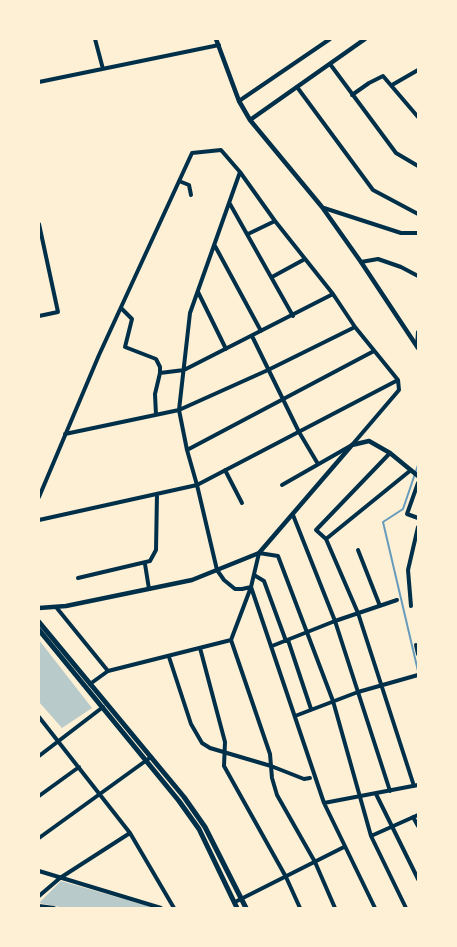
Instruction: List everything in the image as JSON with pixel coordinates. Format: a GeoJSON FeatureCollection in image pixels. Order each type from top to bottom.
{"type":"FeatureCollection","features":[{"type":"Feature","properties":{"kind":"main road"},"geometry":{"type":"LineString","coordinates":[[39,622],[105,706]]}},
{"type":"Feature","properties":{"kind":"main road"},"geometry":{"type":"LineString","coordinates":[[39,630],[205,827],[246,908]]}},
{"type":"Feature","properties":{"kind":"main road"},"geometry":{"type":"LineString","coordinates":[[149,759],[199,830],[236,905]]}},
{"type":"Feature","properties":{"kind":"street"},"geometry":{"type":"LineString","coordinates":[[95,39],[103,69]]}},
{"type":"Feature","properties":{"kind":"street"},"geometry":{"type":"LineString","coordinates":[[239,101],[330,39]]}},
{"type":"Feature","properties":{"kind":"street"},"geometry":{"type":"LineString","coordinates":[[250,120],[365,39]]}},
{"type":"Feature","properties":{"kind":"street"},"geometry":{"type":"LineString","coordinates":[[39,82],[218,42],[239,101],[250,120],[322,207],[418,347]]}},
{"type":"Feature","properties":{"kind":"street"},"geometry":{"type":"LineString","coordinates":[[330,64],[396,153],[418,166]]}},
{"type":"Feature","properties":{"kind":"street"},"geometry":{"type":"LineString","coordinates":[[392,85],[418,70]]}},
{"type":"Feature","properties":{"kind":"street"},"geometry":{"type":"LineString","coordinates":[[352,95],[382,76],[418,117]]}},
{"type":"Feature","properties":{"kind":"street"},"geometry":{"type":"LineString","coordinates":[[297,87],[373,189],[418,214]]}},
{"type":"Feature","properties":{"kind":"street"},"geometry":{"type":"LineString","coordinates":[[39,497],[120,308],[192,153],[221,150],[398,380],[399,390],[259,553],[192,580],[56,607],[39,608]]}},
{"type":"Feature","properties":{"kind":"street"},"geometry":{"type":"LineString","coordinates":[[240,172],[190,313],[179,410],[217,570],[235,589],[251,586]]}},
{"type":"Feature","properties":{"kind":"street"},"geometry":{"type":"LineString","coordinates":[[179,181],[189,185],[191,195]]}},
{"type":"Feature","properties":{"kind":"street"},"geometry":{"type":"LineString","coordinates":[[229,203],[293,316]]}},
{"type":"Feature","properties":{"kind":"street"},"geometry":{"type":"LineString","coordinates":[[322,207],[401,232],[418,233]]}},
{"type":"Feature","properties":{"kind":"street"},"geometry":{"type":"LineString","coordinates":[[248,234],[275,221]]}},
{"type":"Feature","properties":{"kind":"street"},"geometry":{"type":"LineString","coordinates":[[39,224],[58,312],[39,316]]}},
{"type":"Feature","properties":{"kind":"street"},"geometry":{"type":"LineString","coordinates":[[215,245],[261,332]]}},
{"type":"Feature","properties":{"kind":"street"},"geometry":{"type":"LineString","coordinates":[[272,277],[305,259]]}},
{"type":"Feature","properties":{"kind":"street"},"geometry":{"type":"LineString","coordinates":[[361,261],[378,259],[418,276]]}},
{"type":"Feature","properties":{"kind":"street"},"geometry":{"type":"LineString","coordinates":[[198,292],[226,349]]}},
{"type":"Feature","properties":{"kind":"street"},"geometry":{"type":"LineString","coordinates":[[160,374],[184,370],[333,294]]}},
{"type":"Feature","properties":{"kind":"street"},"geometry":{"type":"LineString","coordinates":[[120,308],[132,319],[125,347],[156,359],[160,367],[155,394],[156,415]]}},
{"type":"Feature","properties":{"kind":"street"},"geometry":{"type":"LineString","coordinates":[[65,434],[179,410],[355,327]]}},
{"type":"Feature","properties":{"kind":"street"},"geometry":{"type":"LineString","coordinates":[[418,332],[418,347]]}},
{"type":"Feature","properties":{"kind":"street"},"geometry":{"type":"LineString","coordinates":[[252,336],[299,432],[318,464]]}},
{"type":"Feature","properties":{"kind":"street"},"geometry":{"type":"LineString","coordinates":[[187,450],[374,351]]}},
{"type":"Feature","properties":{"kind":"street"},"geometry":{"type":"LineString","coordinates":[[39,520],[197,485],[398,380]]}},
{"type":"Feature","properties":{"kind":"street"},"geometry":{"type":"LineString","coordinates":[[282,485],[352,445],[369,441],[390,453],[418,476]]}},
{"type":"Feature","properties":{"kind":"street"},"geometry":{"type":"LineString","coordinates":[[324,803],[416,785],[358,613],[326,538],[316,532],[390,453]]}},
{"type":"Feature","properties":{"kind":"street"},"geometry":{"type":"LineString","coordinates":[[225,470],[242,503]]}},
{"type":"Feature","properties":{"kind":"street"},"geometry":{"type":"LineString","coordinates":[[326,538],[412,471]]}},
{"type":"Feature","properties":{"kind":"street"},"geometry":{"type":"LineString","coordinates":[[418,483],[407,514],[418,518]]}},
{"type":"Feature","properties":{"kind":"street"},"geometry":{"type":"LineString","coordinates":[[78,578],[150,561],[156,550],[157,494]]}},
{"type":"Feature","properties":{"kind":"street"},"geometry":{"type":"LineString","coordinates":[[293,515],[335,621],[390,791]]}},
{"type":"Feature","properties":{"kind":"street"},"geometry":{"type":"LineString","coordinates":[[411,606],[408,570],[418,528]]}},
{"type":"Feature","properties":{"kind":"street"},"geometry":{"type":"LineString","coordinates":[[358,550],[380,606]]}},
{"type":"Feature","properties":{"kind":"street"},"geometry":{"type":"LineString","coordinates":[[259,553],[251,586],[231,640],[270,754],[272,778],[277,795],[315,862],[335,908]]}},
{"type":"Feature","properties":{"kind":"street"},"geometry":{"type":"LineString","coordinates":[[259,553],[278,556],[333,700],[370,836],[406,908]]}},
{"type":"Feature","properties":{"kind":"street"},"geometry":{"type":"LineString","coordinates":[[145,564],[148,589]]}},
{"type":"Feature","properties":{"kind":"street"},"geometry":{"type":"LineString","coordinates":[[254,575],[264,581],[312,709]]}},
{"type":"Feature","properties":{"kind":"street"},"geometry":{"type":"LineString","coordinates":[[251,586],[324,803],[375,908]]}},
{"type":"Feature","properties":{"kind":"street"},"geometry":{"type":"LineString","coordinates":[[272,646],[397,600]]}},
{"type":"Feature","properties":{"kind":"street"},"geometry":{"type":"LineString","coordinates":[[56,607],[108,671]]}},
{"type":"Feature","properties":{"kind":"street"},"geometry":{"type":"LineString","coordinates":[[90,684],[108,671],[231,640]]}},
{"type":"Feature","properties":{"kind":"street"},"geometry":{"type":"LineString","coordinates":[[416,645],[418,654]]}},
{"type":"Feature","properties":{"kind":"street"},"geometry":{"type":"LineString","coordinates":[[200,648],[222,727],[226,772],[286,877],[300,908]]}},
{"type":"Feature","properties":{"kind":"street"},"geometry":{"type":"LineString","coordinates":[[169,657],[198,739],[210,748],[224,750],[304,779],[310,778]]}},
{"type":"Feature","properties":{"kind":"street"},"geometry":{"type":"LineString","coordinates":[[295,716],[333,700],[417,676]]}},
{"type":"Feature","properties":{"kind":"street"},"geometry":{"type":"LineString","coordinates":[[39,756],[105,706]]}},
{"type":"Feature","properties":{"kind":"street"},"geometry":{"type":"LineString","coordinates":[[39,717],[129,833],[174,908]]}},
{"type":"Feature","properties":{"kind":"street"},"geometry":{"type":"LineString","coordinates":[[39,838],[149,759]]}},
{"type":"Feature","properties":{"kind":"street"},"geometry":{"type":"LineString","coordinates":[[39,796],[79,767]]}},
{"type":"Feature","properties":{"kind":"street"},"geometry":{"type":"LineString","coordinates":[[376,794],[418,879]]}},
{"type":"Feature","properties":{"kind":"street"},"geometry":{"type":"LineString","coordinates":[[370,836],[416,816],[418,826]]}},
{"type":"Feature","properties":{"kind":"street"},"geometry":{"type":"LineString","coordinates":[[39,896],[60,878],[129,833]]}},
{"type":"Feature","properties":{"kind":"street"},"geometry":{"type":"LineString","coordinates":[[236,905],[242,899],[344,847]]}},
{"type":"Feature","properties":{"kind":"street"},"geometry":{"type":"LineString","coordinates":[[39,872],[161,908]]}},
{"type":"Feature","properties":{"kind":"street"},"geometry":{"type":"LineString","coordinates":[[39,906],[54,908]]}},
{"type":"Feature","properties":{"kind":"shaded area"},"geometry":{"type":"Polygon","coordinates":[[[39,640],[92,708],[62,728],[39,702],[39,640]]]}},
{"type":"Feature","properties":{"kind":"shaded area"},"geometry":{"type":"Polygon","coordinates":[[[61,881],[155,908],[65,908],[39,903],[61,881]]]}},
{"type":"Feature","properties":{"kind":"waterway"},"geometry":{"type":"LineString","coordinates":[[418,465],[403,509],[383,522],[418,671]]}}]}
